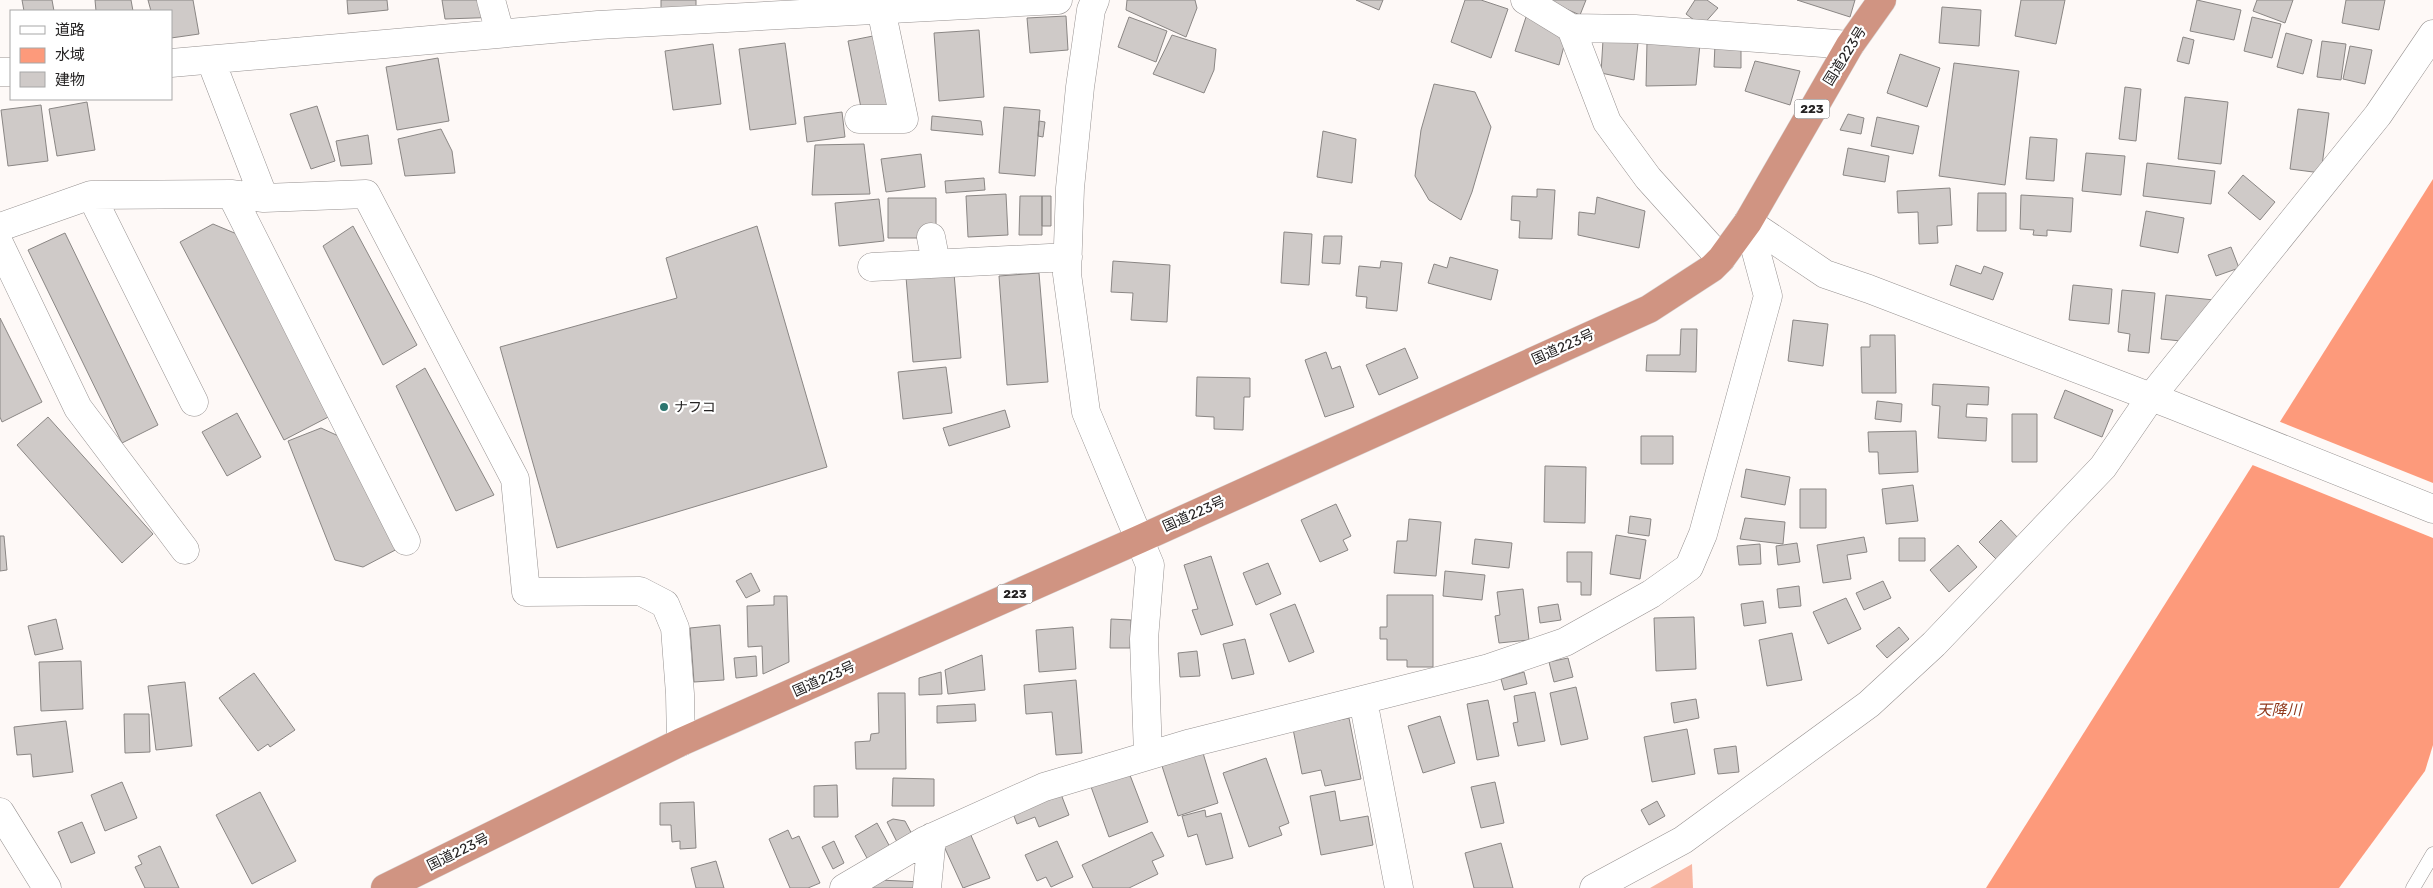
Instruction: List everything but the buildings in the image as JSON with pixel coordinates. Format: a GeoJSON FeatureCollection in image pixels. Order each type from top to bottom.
{"type":"FeatureCollection","features":[{"type":"Feature","properties":{"kind":"highway","name":"国道223号"},"geometry":{"type":"LineString","coordinates":[[385,888],[681,742],[1649,309],[1712,268],[1721,258],[1748,222],[1850,45],[1882,0]]}},
{"type":"Feature","properties":{"kind":"street"},"geometry":{"type":"LineString","coordinates":[[491,0],[500,33]]}},
{"type":"Feature","properties":{"kind":"street"},"geometry":{"type":"LineString","coordinates":[[172,63],[211,61],[500,33],[698,18],[1059,0],[1093,5],[1080,87],[1070,188],[1067,274],[1086,412],[1150,565],[1144,639],[1148,755]]}},
{"type":"Feature","properties":{"kind":"street"},"geometry":{"type":"LineString","coordinates":[[1525,0],[1571,28],[1635,30],[1850,45]]}},
{"type":"Feature","properties":{"kind":"street"},"geometry":{"type":"LineString","coordinates":[[859,120],[904,120],[881,9]]}},
{"type":"Feature","properties":{"kind":"street"},"geometry":{"type":"LineString","coordinates":[[1571,28],[1607,122],[1648,178],[1721,258]]}},
{"type":"Feature","properties":{"kind":"street"},"geometry":{"type":"LineString","coordinates":[[1594,888],[1683,840],[1869,704],[1934,644],[2103,467],[2161,401],[2378,115],[2433,34]]}},
{"type":"Feature","properties":{"kind":"street"},"geometry":{"type":"LineString","coordinates":[[211,61],[264,198]]}},
{"type":"Feature","properties":{"kind":"street"},"geometry":{"type":"LineString","coordinates":[[231,194],[406,541]]}},
{"type":"Feature","properties":{"kind":"street"},"geometry":{"type":"LineString","coordinates":[[0,227],[91,195],[231,194],[264,198],[366,194],[515,478],[526,592],[640,591],[665,604],[675,628],[680,694],[681,742]]}},
{"type":"Feature","properties":{"kind":"street"},"geometry":{"type":"LineString","coordinates":[[91,195],[194,402]]}},
{"type":"Feature","properties":{"kind":"street"},"geometry":{"type":"LineString","coordinates":[[1748,222],[1825,274],[2161,401],[2433,509]]}},
{"type":"Feature","properties":{"kind":"street"},"geometry":{"type":"LineString","coordinates":[[844,888],[932,837],[1044,787],[1148,755],[1489,668],[1565,642],[1651,594],[1689,567],[1703,534],[1768,296],[1748,222]]}},
{"type":"Feature","properties":{"kind":"street"},"geometry":{"type":"LineString","coordinates":[[0,245],[78,408],[185,550]]}},
{"type":"Feature","properties":{"kind":"street"},"geometry":{"type":"LineString","coordinates":[[872,267],[933,250],[1068,257]]}},
{"type":"Feature","properties":{"kind":"street"},"geometry":{"type":"LineString","coordinates":[[1363,700],[1399,888]]}},
{"type":"Feature","properties":{"kind":"street"},"geometry":{"type":"LineString","coordinates":[[0,812],[47,888]]}},
{"type":"Feature","properties":{"kind":"street"},"geometry":{"type":"LineString","coordinates":[[927,888],[932,837]]}},
{"type":"Feature","properties":{"kind":"lane"},"geometry":{"type":"LineString","coordinates":[[2414,888],[2433,854]]}},
{"type":"Feature","properties":{"kind":"shaded area"},"geometry":{"type":"Polygon","coordinates":[[[1692,864],[1693,888],[1650,888],[1692,864]]]}},
{"type":"Feature","properties":{"kind":"water","name":"天降川"},"geometry":{"type":"Polygon","coordinates":[[[2433,179],[2433,745],[2425,771],[2339,888],[1986,888],[2433,179]]]}},
{"type":"Feature","properties":{"kind":"pier"},"geometry":{"type":"Polygon","coordinates":[[[2278,421],[2433,483],[2433,538],[2250,464],[2278,421]]]}},
{"type":"Feature","properties":{"kind":"place","name":"ナフコ"},"geometry":{"type":"Point","coordinates":[664,407]}}]}
